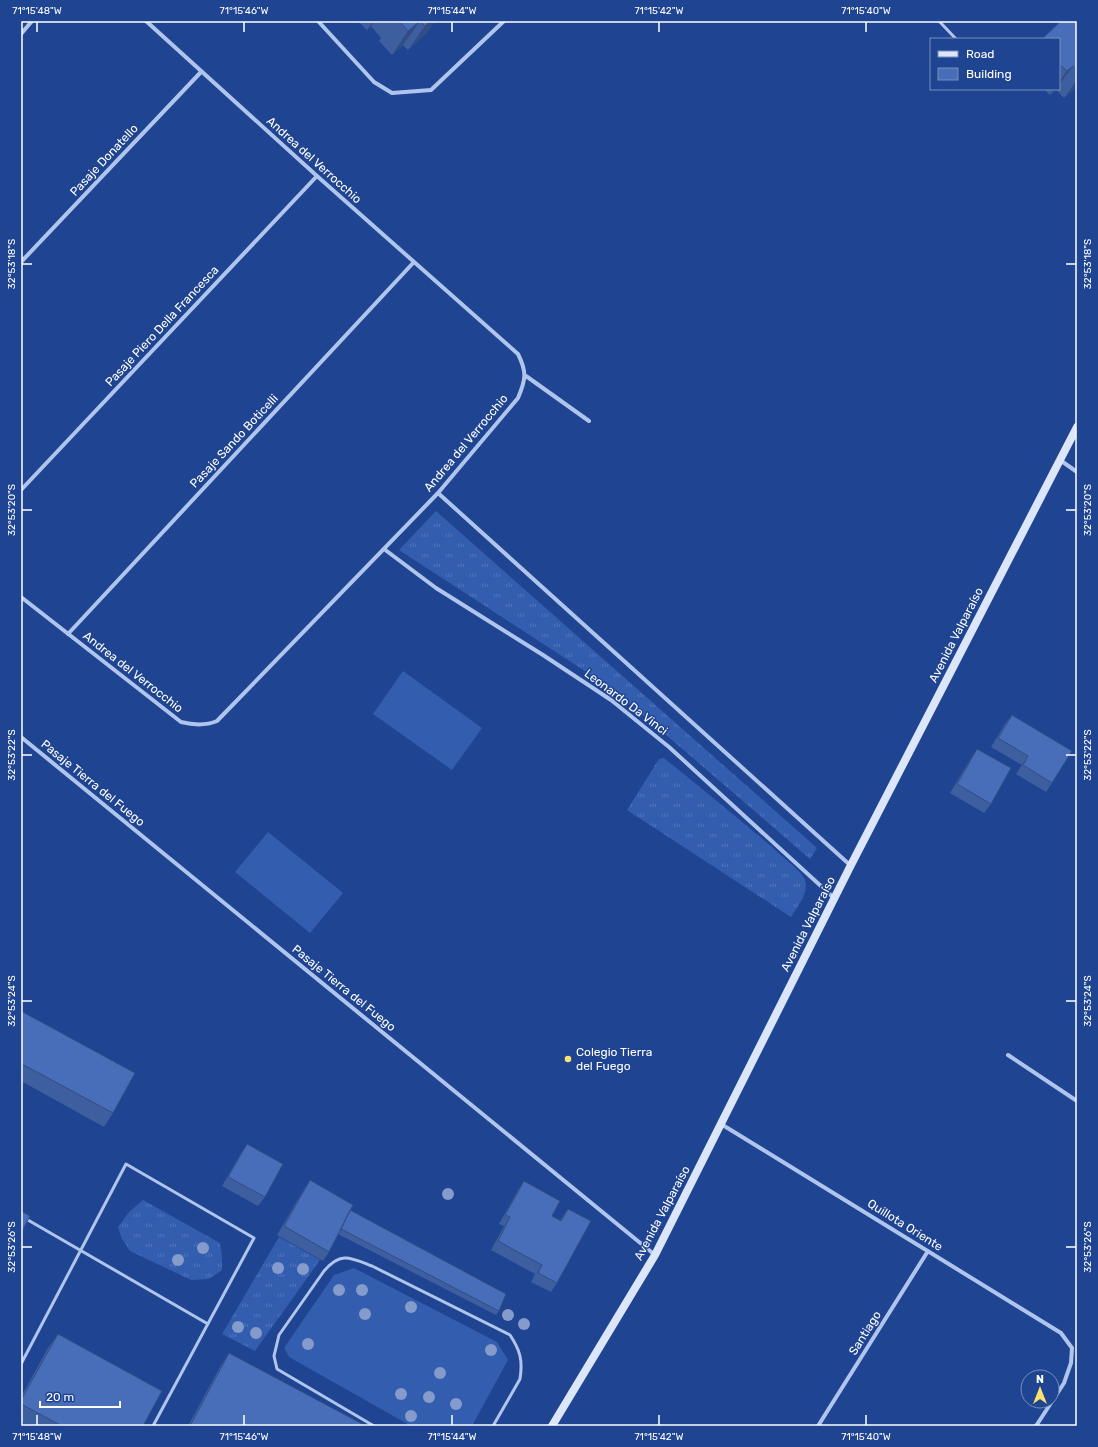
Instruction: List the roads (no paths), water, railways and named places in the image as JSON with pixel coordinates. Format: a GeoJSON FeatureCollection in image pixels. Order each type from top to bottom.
{"type":"FeatureCollection","features":[{"type":"Feature","properties":{"kind":"main road","name":"Avenida Valparaíso"},"geometry":{"type":"LineString","coordinates":[[552,1426],[655,1255],[834,898],[1077,427]]}},
{"type":"Feature","properties":{"kind":"street"},"geometry":{"type":"LineString","coordinates":[[21,34],[32,21]]}},
{"type":"Feature","properties":{"kind":"street","name":"Andrea del Verrocchio"},"geometry":{"type":"LineString","coordinates":[[21,598],[181,722],[199,725],[217,721],[438,493],[518,398],[526,376],[523,364],[518,354],[317,176],[146,21]]}},
{"type":"Feature","properties":{"kind":"street"},"geometry":{"type":"LineString","coordinates":[[318,21],[374,82],[392,93],[431,90],[504,21]]}},
{"type":"Feature","properties":{"kind":"street","name":"Pasaje Donatello"},"geometry":{"type":"LineString","coordinates":[[21,262],[201,72]]}},
{"type":"Feature","properties":{"kind":"street","name":"Pasaje Piero Della Francesca"},"geometry":{"type":"LineString","coordinates":[[21,490],[317,176]]}},
{"type":"Feature","properties":{"kind":"street","name":"Pasaje Sando Boticelli"},"geometry":{"type":"LineString","coordinates":[[68,634],[414,262]]}},
{"type":"Feature","properties":{"kind":"street"},"geometry":{"type":"LineString","coordinates":[[526,376],[589,421]]}},
{"type":"Feature","properties":{"kind":"street"},"geometry":{"type":"LineString","coordinates":[[1060,460],[1077,472]]}},
{"type":"Feature","properties":{"kind":"street","name":"Leonardo Da Vinci"},"geometry":{"type":"LineString","coordinates":[[438,493],[851,865]]}},
{"type":"Feature","properties":{"kind":"street","name":"Leonardo Da Vinci"},"geometry":{"type":"LineString","coordinates":[[384,549],[436,588],[543,655],[611,700],[670,747],[834,898]]}},
{"type":"Feature","properties":{"kind":"street","name":"Pasaje Tierra del Fuego"},"geometry":{"type":"LineString","coordinates":[[21,737],[655,1255]]}},
{"type":"Feature","properties":{"kind":"street"},"geometry":{"type":"LineString","coordinates":[[1008,1055],[1077,1101]]}},
{"type":"Feature","properties":{"kind":"street","name":"Quillota Oriente"},"geometry":{"type":"LineString","coordinates":[[721,1124],[1061,1333],[1075,1348]]}},
{"type":"Feature","properties":{"kind":"street","name":"Santiago"},"geometry":{"type":"LineString","coordinates":[[818,1426],[928,1251]]}},
{"type":"Feature","properties":{"kind":"street"},"geometry":{"type":"LineString","coordinates":[[1036,1426],[1064,1383],[1072,1363],[1075,1348]]}},
{"type":"Feature","properties":{"kind":"lane"},"geometry":{"type":"LineString","coordinates":[[939,21],[955,38]]}},
{"type":"Feature","properties":{"kind":"lane"},"geometry":{"type":"LineString","coordinates":[[21,1364],[126,1164],[254,1238],[153,1426]]}},
{"type":"Feature","properties":{"kind":"lane"},"geometry":{"type":"LineString","coordinates":[[21,1216],[208,1324]]}},
{"type":"Feature","properties":{"kind":"lane"},"geometry":{"type":"LineString","coordinates":[[374,1426],[277,1369],[274,1356],[279,1335],[324,1271],[331,1263],[340,1258],[349,1257],[372,1266],[510,1335],[518,1348],[521,1370],[520,1378],[492,1426]]}},
{"type":"Feature","properties":{"kind":"place","name":"Colegio Tierra del Fuego"},"geometry":{"type":"Point","coordinates":[568,1059]}}]}
